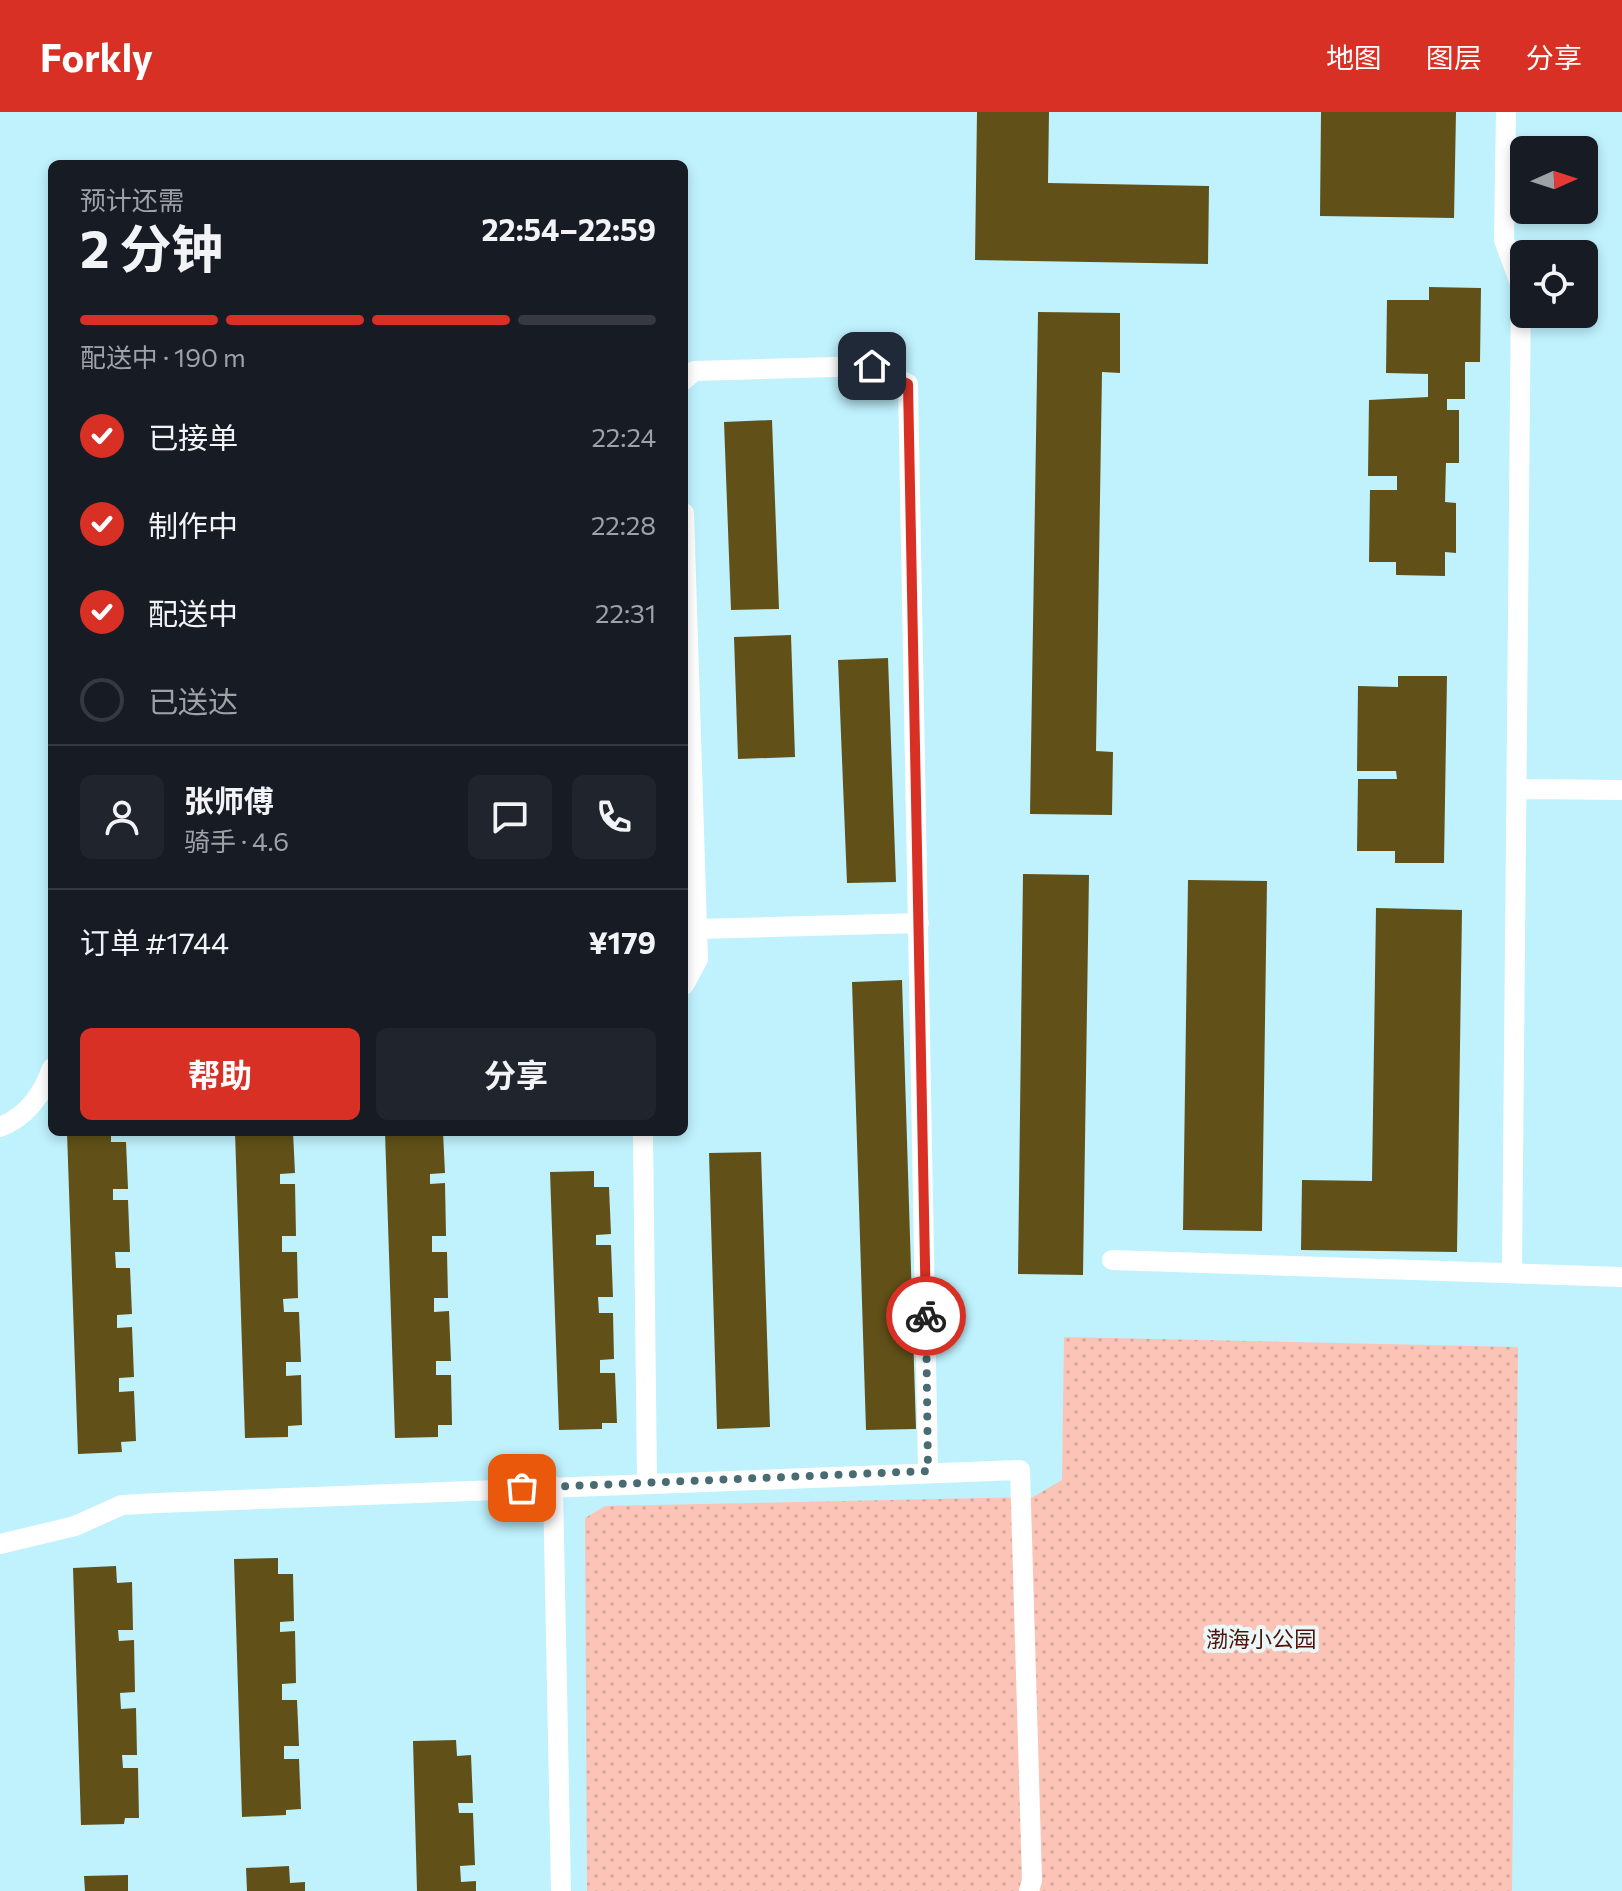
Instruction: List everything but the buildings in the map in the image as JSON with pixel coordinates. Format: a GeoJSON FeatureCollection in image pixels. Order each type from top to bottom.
{"type":"FeatureCollection","features":[{"type":"Feature","properties":{"kind":"lane"},"geometry":{"type":"LineString","coordinates":[[1506,112],[1504,240],[1521,286],[1512,1273]]}},
{"type":"Feature","properties":{"kind":"lane"},"geometry":{"type":"LineString","coordinates":[[688,376],[694,371],[872,366],[908,384],[928,1471]]}},
{"type":"Feature","properties":{"kind":"lane"},"geometry":{"type":"LineString","coordinates":[[688,641],[698,959],[688,978]]}},
{"type":"Feature","properties":{"kind":"lane"},"geometry":{"type":"LineString","coordinates":[[1517,789],[1622,790]]}},
{"type":"Feature","properties":{"kind":"lane"},"geometry":{"type":"LineString","coordinates":[[697,929],[919,923]]}},
{"type":"Feature","properties":{"kind":"lane"},"geometry":{"type":"LineString","coordinates":[[0,1127],[14,1122],[35,1101],[48,1076]]}},
{"type":"Feature","properties":{"kind":"lane"},"geometry":{"type":"LineString","coordinates":[[643,1136],[647,1482]]}},
{"type":"Feature","properties":{"kind":"lane"},"geometry":{"type":"LineString","coordinates":[[1112,1260],[1622,1277]]}},
{"type":"Feature","properties":{"kind":"lane"},"geometry":{"type":"LineString","coordinates":[[0,1544],[75,1526],[122,1505],[928,1471],[1020,1470],[1032,1880],[1029,1891]]}},
{"type":"Feature","properties":{"kind":"lane"},"geometry":{"type":"LineString","coordinates":[[553,1486],[561,1891]]}},
{"type":"Feature","properties":{"kind":"green space","name":"渤海小公园"},"geometry":{"type":"Polygon","coordinates":[[[1064,1337],[1518,1347],[1512,1891],[587,1891],[585,1518],[605,1506],[1033,1497],[1062,1480],[1064,1337]]]}},
{"type":"Feature","properties":{"kind":"way so far"},"geometry":{"type":"LineString","coordinates":[[522,1488],[928,1471],[926,1316]]}},
{"type":"Feature","properties":{"kind":"route"},"geometry":{"type":"LineString","coordinates":[[872,366],[908,384],[926,1316]]}}]}
